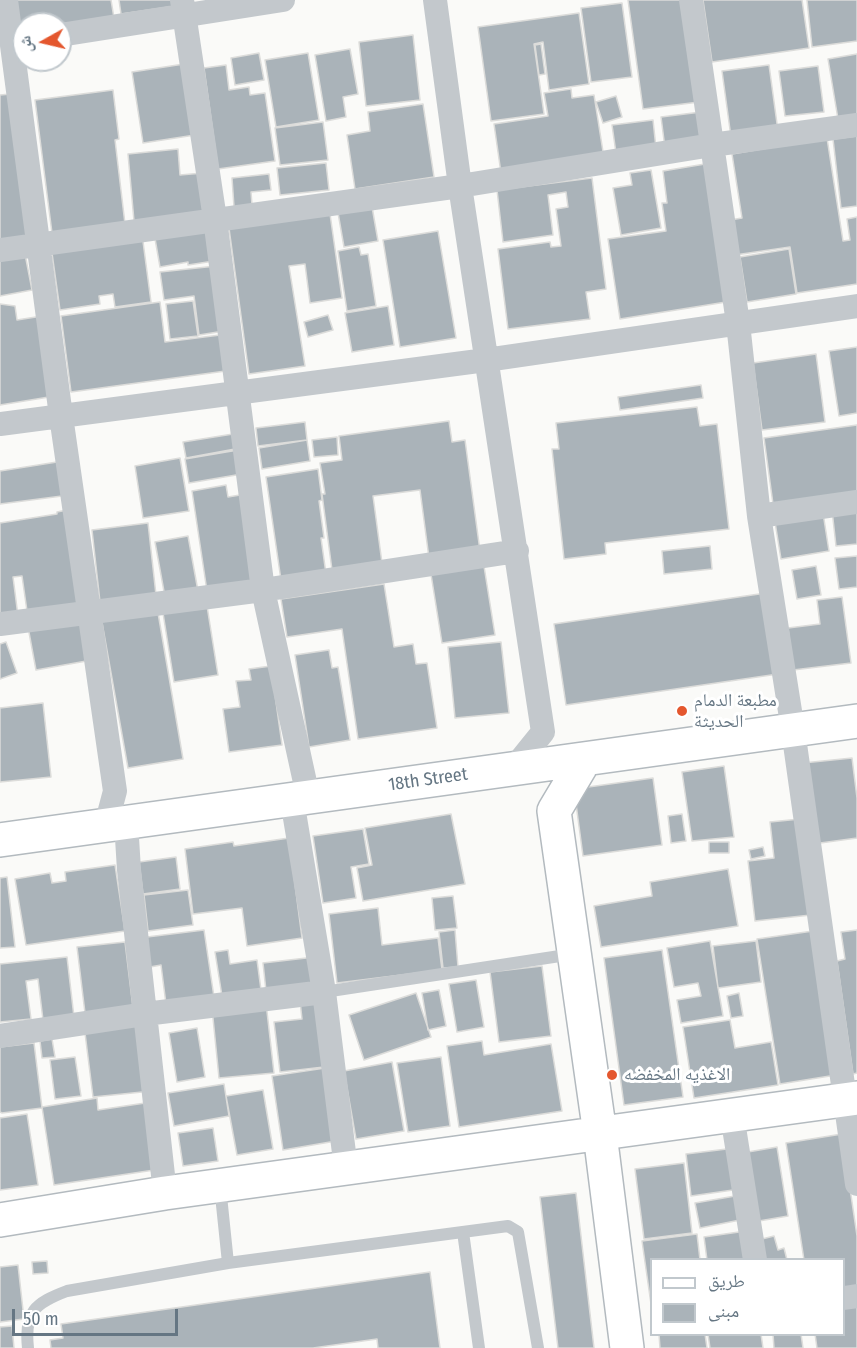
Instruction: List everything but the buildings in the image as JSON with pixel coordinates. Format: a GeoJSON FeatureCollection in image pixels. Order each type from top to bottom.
{"type":"FeatureCollection","features":[{"type":"Feature","properties":{"kind":"street"},"geometry":{"type":"LineString","coordinates":[[6,0],[12,42]]}},
{"type":"Feature","properties":{"kind":"street"},"geometry":{"type":"LineString","coordinates":[[72,32],[183,8],[283,0]]}},
{"type":"Feature","properties":{"kind":"street"},"geometry":{"type":"LineString","coordinates":[[435,0],[460,186],[543,732],[514,768]]}},
{"type":"Feature","properties":{"kind":"street"},"geometry":{"type":"LineString","coordinates":[[691,0],[738,323],[759,516],[850,1099],[857,1184]]}},
{"type":"Feature","properties":{"kind":"street"},"geometry":{"type":"LineString","coordinates":[[183,8],[215,219],[264,590],[300,798],[346,1169]]}},
{"type":"Feature","properties":{"kind":"street"},"geometry":{"type":"LineString","coordinates":[[16,72],[61,416],[115,791],[116,824],[129,870],[165,1193]]}},
{"type":"Feature","properties":{"kind":"street"},"geometry":{"type":"LineString","coordinates":[[0,250],[460,186],[712,145],[857,125]]}},
{"type":"Feature","properties":{"kind":"street"},"geometry":{"type":"LineString","coordinates":[[0,424],[486,360],[857,306]]}},
{"type":"Feature","properties":{"kind":"street"},"geometry":{"type":"LineString","coordinates":[[759,516],[857,502]]}},
{"type":"Feature","properties":{"kind":"street"},"geometry":{"type":"LineString","coordinates":[[0,624],[264,590],[517,551]]}},
{"type":"Feature","properties":{"kind":"street","name":"18th Street"},"geometry":{"type":"LineString","coordinates":[[0,840],[857,721]]}},
{"type":"Feature","properties":{"kind":"street"},"geometry":{"type":"LineString","coordinates":[[585,759],[554,811],[600,1134],[627,1348]]}},
{"type":"Feature","properties":{"kind":"street"},"geometry":{"type":"LineString","coordinates":[[0,1036],[145,1014],[324,992]]}},
{"type":"Feature","properties":{"kind":"street"},"geometry":{"type":"LineString","coordinates":[[0,1220],[165,1193],[850,1099]]}},
{"type":"Feature","properties":{"kind":"street"},"geometry":{"type":"LineString","coordinates":[[732,1115],[755,1258]]}},
{"type":"Feature","properties":{"kind":"lane"},"geometry":{"type":"LineString","coordinates":[[324,992],[574,954]]}},
{"type":"Feature","properties":{"kind":"lane"},"geometry":{"type":"LineString","coordinates":[[220,1186],[228,1263]]}},
{"type":"Feature","properties":{"kind":"lane"},"geometry":{"type":"LineString","coordinates":[[28,1348],[26,1329],[32,1312],[48,1298],[67,1291],[228,1263],[508,1226],[518,1232],[538,1348]]}},
{"type":"Feature","properties":{"kind":"lane"},"geometry":{"type":"LineString","coordinates":[[463,1232],[479,1348]]}},
{"type":"Feature","properties":{"kind":"place","name":"مطبعة الدمام الحديثة"},"geometry":{"type":"Point","coordinates":[682,711]}},
{"type":"Feature","properties":{"kind":"place","name":"الاغذيه المخفضه"},"geometry":{"type":"Point","coordinates":[612,1075]}}]}
